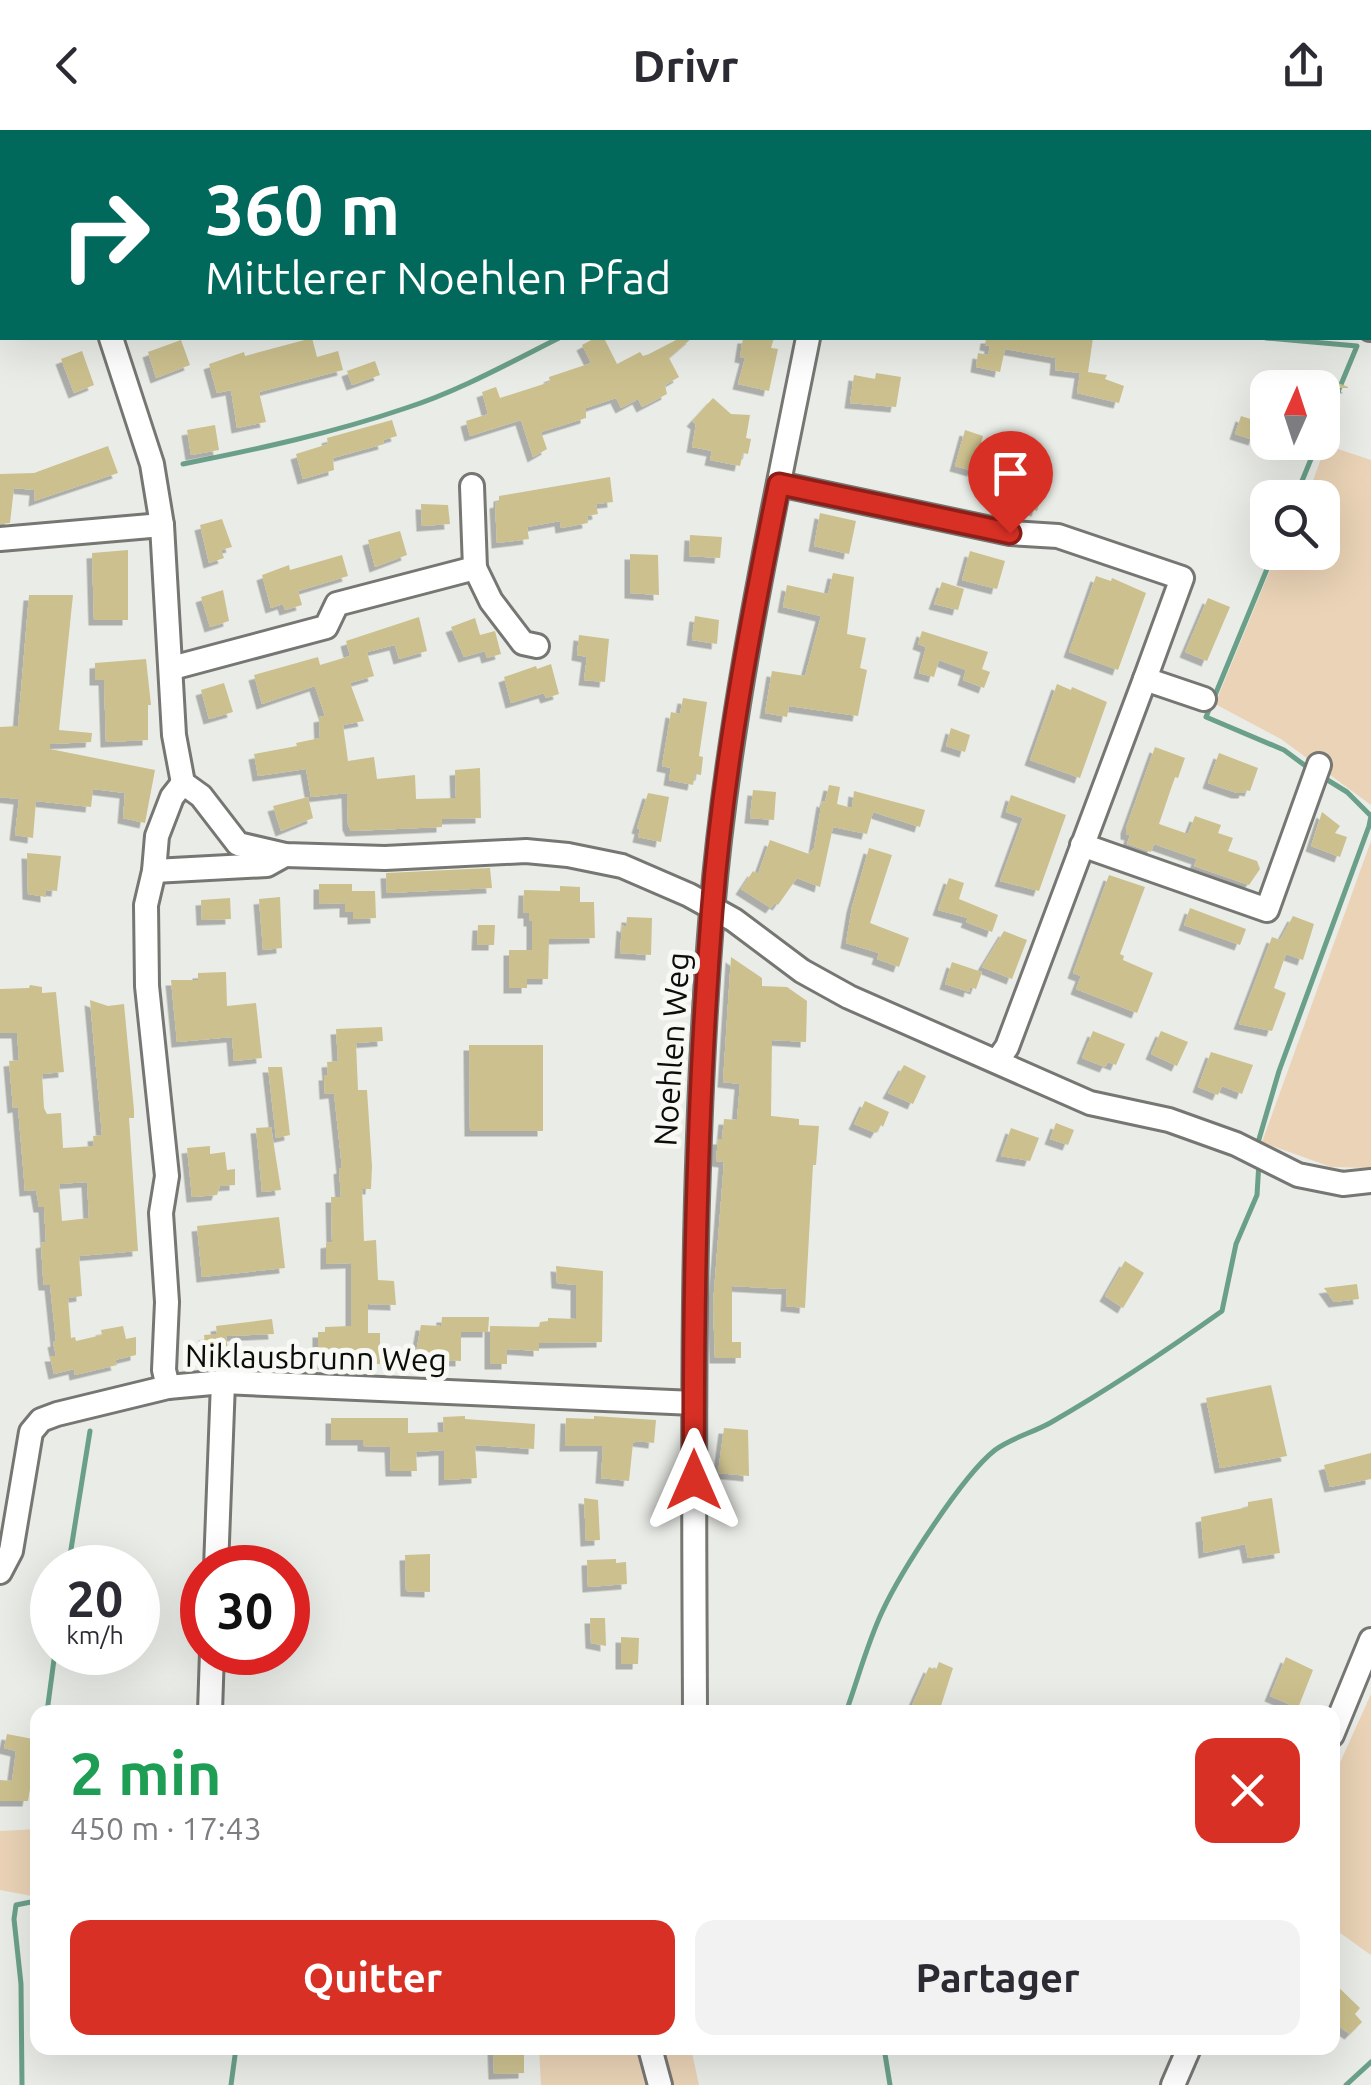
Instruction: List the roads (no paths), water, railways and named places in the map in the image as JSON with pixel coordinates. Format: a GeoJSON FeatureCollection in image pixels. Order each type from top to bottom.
{"type":"FeatureCollection","features":[{"type":"Feature","properties":{"kind":"street"},"geometry":{"type":"LineString","coordinates":[[112,340],[152,464],[162,526],[174,734],[182,783],[156,836],[154,871],[146,905],[145,945],[167,1176],[161,1213],[167,1302],[164,1370],[168,1387]]}},
{"type":"Feature","properties":{"kind":"street","name":"Noehlen Weg"},"geometry":{"type":"LineString","coordinates":[[695,1705],[695,1178],[712,909],[747,644],[808,340]]}},
{"type":"Feature","properties":{"kind":"street"},"geometry":{"type":"LineString","coordinates":[[779,484],[1010,533],[1058,536],[1182,578],[1008,1046],[996,1061]]}},
{"type":"Feature","properties":{"kind":"street"},"geometry":{"type":"LineString","coordinates":[[472,486],[475,568],[491,601],[522,643],[537,646]]}},
{"type":"Feature","properties":{"kind":"street"},"geometry":{"type":"LineString","coordinates":[[0,539],[162,526]]}},
{"type":"Feature","properties":{"kind":"street"},"geometry":{"type":"LineString","coordinates":[[172,668],[326,627],[336,604],[475,568]]}},
{"type":"Feature","properties":{"kind":"street"},"geometry":{"type":"LineString","coordinates":[[1144,678],[1204,700]]}},
{"type":"Feature","properties":{"kind":"street"},"geometry":{"type":"LineString","coordinates":[[1082,846],[1266,910],[1320,766]]}},
{"type":"Feature","properties":{"kind":"street"},"geometry":{"type":"LineString","coordinates":[[182,783],[201,796],[238,844],[285,855],[386,858],[526,851],[568,854],[622,866],[734,920],[802,971],[849,998],[1090,1103],[1168,1120],[1236,1144],[1298,1175],[1343,1184],[1371,1181]]}},
{"type":"Feature","properties":{"kind":"street"},"geometry":{"type":"LineString","coordinates":[[229,867],[238,844]]}},
{"type":"Feature","properties":{"kind":"street"},"geometry":{"type":"LineString","coordinates":[[154,871],[267,865],[285,855]]}},
{"type":"Feature","properties":{"kind":"street"},"geometry":{"type":"LineString","coordinates":[[217,1545],[224,1382]]}},
{"type":"Feature","properties":{"kind":"street","name":"Niklausbrunn Weg"},"geometry":{"type":"LineString","coordinates":[[0,1572],[11,1552],[32,1432],[41,1420],[168,1387],[224,1382],[694,1402]]}},
{"type":"Feature","properties":{"kind":"street"},"geometry":{"type":"LineString","coordinates":[[1340,1716],[1371,1640]]}},
{"type":"Feature","properties":{"kind":"street"},"geometry":{"type":"LineString","coordinates":[[210,1705],[211,1675]]}},
{"type":"Feature","properties":{"kind":"street"},"geometry":{"type":"LineString","coordinates":[[652,2055],[660,2085]]}},
{"type":"Feature","properties":{"kind":"street"},"geometry":{"type":"LineString","coordinates":[[1173,2085],[1187,2055]]}},
{"type":"Feature","properties":{"kind":"waterway"},"geometry":{"type":"LineString","coordinates":[[183,464],[323,433],[406,408],[465,385],[555,340]]}},
{"type":"Feature","properties":{"kind":"waterway"},"geometry":{"type":"LineString","coordinates":[[1289,340],[1357,346],[1340,387]]}},
{"type":"Feature","properties":{"kind":"waterway"},"geometry":{"type":"LineString","coordinates":[[1302,480],[1311,460]]}},
{"type":"Feature","properties":{"kind":"waterway"},"geometry":{"type":"LineString","coordinates":[[1267,570],[1206,717],[1284,750],[1311,770]]}},
{"type":"Feature","properties":{"kind":"waterway"},"geometry":{"type":"LineString","coordinates":[[1257,1146],[1279,1071],[1371,816],[1347,792],[1321,776]]}},
{"type":"Feature","properties":{"kind":"waterway"},"geometry":{"type":"LineString","coordinates":[[848,1705],[891,1595],[933,1526],[981,1463],[1001,1446],[1050,1423],[1116,1383],[1222,1311],[1236,1244],[1257,1195],[1259,1162]]}},
{"type":"Feature","properties":{"kind":"waterway"},"geometry":{"type":"LineString","coordinates":[[72,1545],[90,1431]]}},
{"type":"Feature","properties":{"kind":"waterway"},"geometry":{"type":"LineString","coordinates":[[48,1705],[52,1675]]}},
{"type":"Feature","properties":{"kind":"waterway"},"geometry":{"type":"LineString","coordinates":[[22,2085],[21,1984],[14,1919],[16,1905],[30,1902]]}},
{"type":"Feature","properties":{"kind":"waterway"},"geometry":{"type":"LineString","coordinates":[[231,2085],[235,2055]]}},
{"type":"Feature","properties":{"kind":"waterway"},"geometry":{"type":"LineString","coordinates":[[885,2055],[890,2085]]}},
{"type":"Feature","properties":{"kind":"waterway"},"geometry":{"type":"LineString","coordinates":[[1346,2085],[1371,2062]]}}]}
